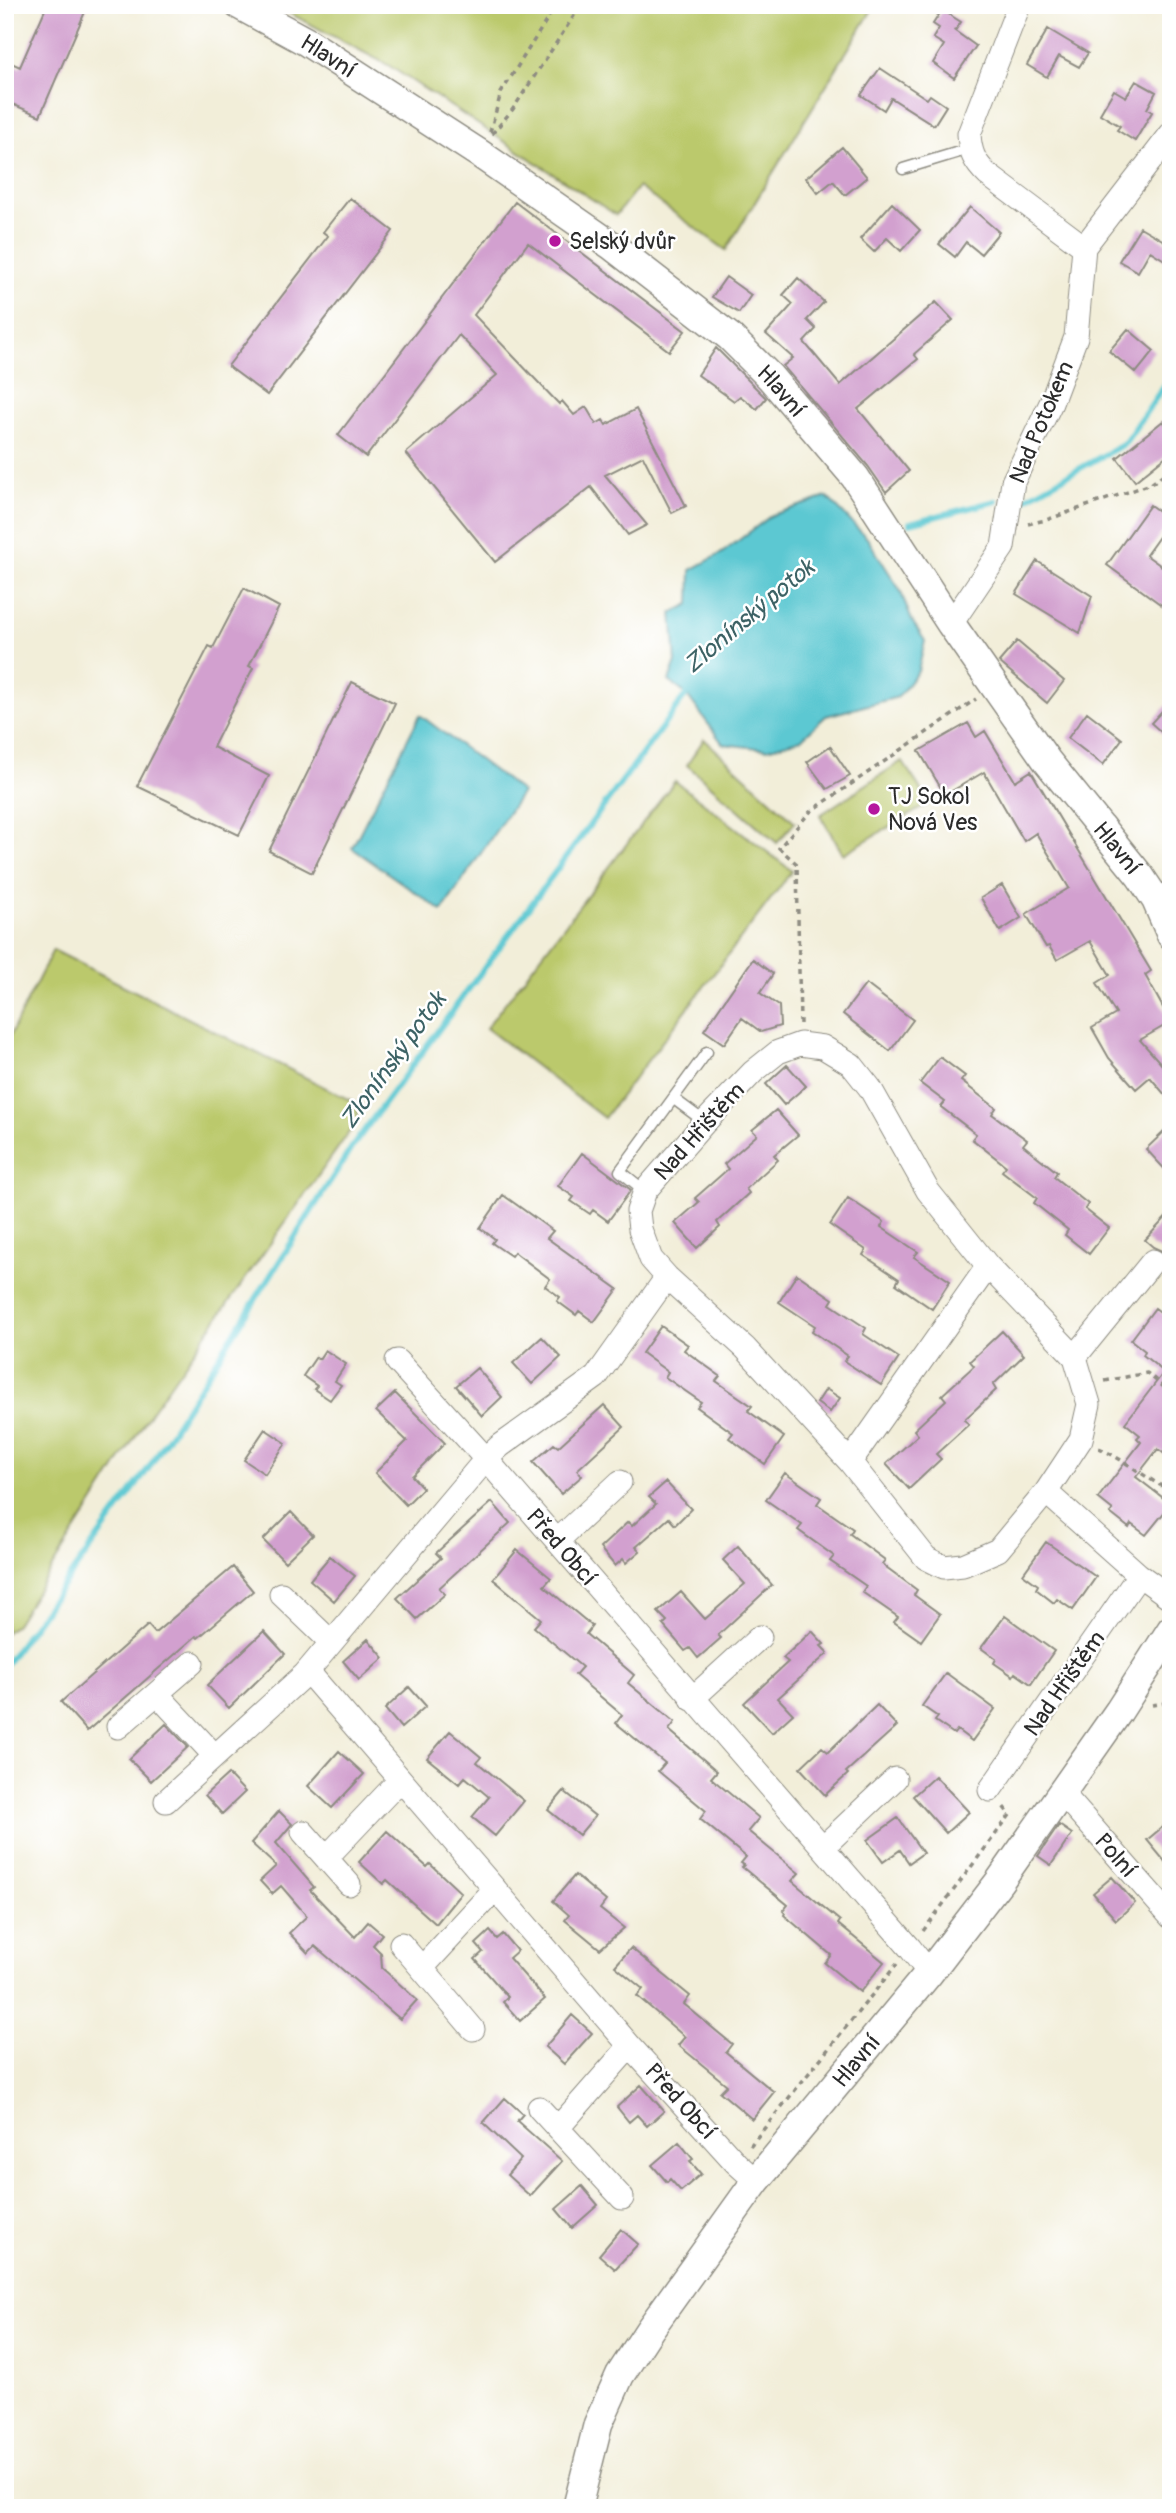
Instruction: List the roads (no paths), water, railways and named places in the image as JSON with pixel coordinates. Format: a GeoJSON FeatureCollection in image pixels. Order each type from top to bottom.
{"type":"FeatureCollection","features":[{"type":"Feature","properties":{"kind":"street","name":"Hlavní"},"geometry":{"type":"LineString","coordinates":[[239,5],[307,42],[480,153],[611,245],[730,337],[770,377],[855,477],[951,624],[1047,761],[1140,876],[1163,898],[1171,935]]}},
{"type":"Feature","properties":{"kind":"street"},"geometry":{"type":"LineString","coordinates":[[1019,5],[969,134],[970,149],[976,164],[988,175],[1084,247],[1171,134]]}},
{"type":"Feature","properties":{"kind":"street","name":"Nad Potokem"},"geometry":{"type":"LineString","coordinates":[[951,624],[1003,547],[1013,482],[1051,403],[1076,337],[1084,247]]}},
{"type":"Feature","properties":{"kind":"street","name":"Nad Hřištěm"},"geometry":{"type":"LineString","coordinates":[[800,1044],[823,1047],[850,1064],[870,1087],[928,1191],[988,1266],[1075,1357],[1089,1404],[1081,1439],[1046,1492],[998,1550],[963,1565],[944,1567],[926,1559],[850,1462],[745,1348],[667,1278],[651,1259],[640,1229],[638,1211],[645,1191],[705,1122],[753,1072],[778,1052],[800,1044]]}},
{"type":"Feature","properties":{"kind":"street"},"geometry":{"type":"LineString","coordinates":[[1075,1357],[1153,1261]]}},
{"type":"Feature","properties":{"kind":"street"},"geometry":{"type":"LineString","coordinates":[[850,1462],[988,1266]]}},
{"type":"Feature","properties":{"kind":"street"},"geometry":{"type":"LineString","coordinates":[[166,1801],[305,1674],[499,1446],[596,1377],[667,1278]]}},
{"type":"Feature","properties":{"kind":"street","name":"Před Obcí"},"geometry":{"type":"LineString","coordinates":[[397,1361],[486,1459],[929,1973]]}},
{"type":"Feature","properties":{"kind":"street"},"geometry":{"type":"LineString","coordinates":[[557,1541],[620,1482]]}},
{"type":"Feature","properties":{"kind":"street"},"geometry":{"type":"LineString","coordinates":[[1046,1492],[1139,1575],[1171,1598]]}},
{"type":"Feature","properties":{"kind":"street","name":"Nad Hřištěm"},"geometry":{"type":"LineString","coordinates":[[990,1790],[1139,1575]]}},
{"type":"Feature","properties":{"kind":"street"},"geometry":{"type":"LineString","coordinates":[[281,1594],[331,1642]]}},
{"type":"Feature","properties":{"kind":"street","name":"Hlavní"},"geometry":{"type":"LineString","coordinates":[[577,2508],[598,2424],[621,2375],[746,2172],[929,1973],[999,1882],[1062,1793],[1171,1630]]}},
{"type":"Feature","properties":{"kind":"street"},"geometry":{"type":"LineString","coordinates":[[692,1699],[760,1637]]}},
{"type":"Feature","properties":{"kind":"street"},"geometry":{"type":"LineString","coordinates":[[118,1727],[192,1663]]}},
{"type":"Feature","properties":{"kind":"street","name":"Před Obcí"},"geometry":{"type":"LineString","coordinates":[[305,1674],[309,1673],[630,2046],[746,2172]]}},
{"type":"Feature","properties":{"kind":"street"},"geometry":{"type":"LineString","coordinates":[[157,1694],[215,1756]]}},
{"type":"Feature","properties":{"kind":"street"},"geometry":{"type":"LineString","coordinates":[[823,1847],[895,1779]]}},
{"type":"Feature","properties":{"kind":"street"},"geometry":{"type":"LineString","coordinates":[[326,1858],[400,1780]]}},
{"type":"Feature","properties":{"kind":"street","name":"Polní"},"geometry":{"type":"LineString","coordinates":[[1062,1793],[1171,1917]]}},
{"type":"Feature","properties":{"kind":"street"},"geometry":{"type":"LineString","coordinates":[[303,1832],[349,1884]]}},
{"type":"Feature","properties":{"kind":"street"},"geometry":{"type":"LineString","coordinates":[[422,1968],[495,1889]]}},
{"type":"Feature","properties":{"kind":"street"},"geometry":{"type":"LineString","coordinates":[[401,1944],[473,2029]]}},
{"type":"Feature","properties":{"kind":"street"},"geometry":{"type":"LineString","coordinates":[[558,2129],[630,2046]]}},
{"type":"Feature","properties":{"kind":"street"},"geometry":{"type":"LineString","coordinates":[[539,2108],[622,2198]]}},
{"type":"Feature","properties":{"kind":"lane"},"geometry":{"type":"LineString","coordinates":[[903,169],[970,149]]}},
{"type":"Feature","properties":{"kind":"lane"},"geometry":{"type":"LineString","coordinates":[[645,1191],[620,1171],[707,1052]]}},
{"type":"Feature","properties":{"kind":"lane"},"geometry":{"type":"LineString","coordinates":[[674,1100],[705,1122]]}},
{"type":"Feature","properties":{"kind":"water"},"geometry":{"type":"Polygon","coordinates":[[[827,497],[867,538],[900,590],[912,621],[925,641],[918,671],[898,697],[826,716],[801,739],[767,749],[723,744],[687,695],[669,681],[676,662],[672,613],[690,604],[691,570],[722,553],[772,515],[827,497]]]}},
{"type":"Feature","properties":{"kind":"water"},"geometry":{"type":"Polygon","coordinates":[[[420,715],[522,792],[442,911],[352,848],[420,715]]]}},
{"type":"Feature","properties":{"kind":"waterway","name":"Zlonínský potok"},"geometry":{"type":"LineString","coordinates":[[1021,501],[1124,444],[1171,376]]}},
{"type":"Feature","properties":{"kind":"waterway","name":"Zlonínský potok"},"geometry":{"type":"LineString","coordinates":[[910,523],[996,501]]}},
{"type":"Feature","properties":{"kind":"waterway","name":"Zlonínský potok"},"geometry":{"type":"LineString","coordinates":[[5,1665],[148,1469],[352,1147],[691,688]]}},
{"type":"Feature","properties":{"kind":"place","name":"Selský dvůr"},"geometry":{"type":"Point","coordinates":[555,241]}},
{"type":"Feature","properties":{"kind":"place","name":"TJ Sokol Nová Ves"},"geometry":{"type":"Point","coordinates":[874,809]}}]}
